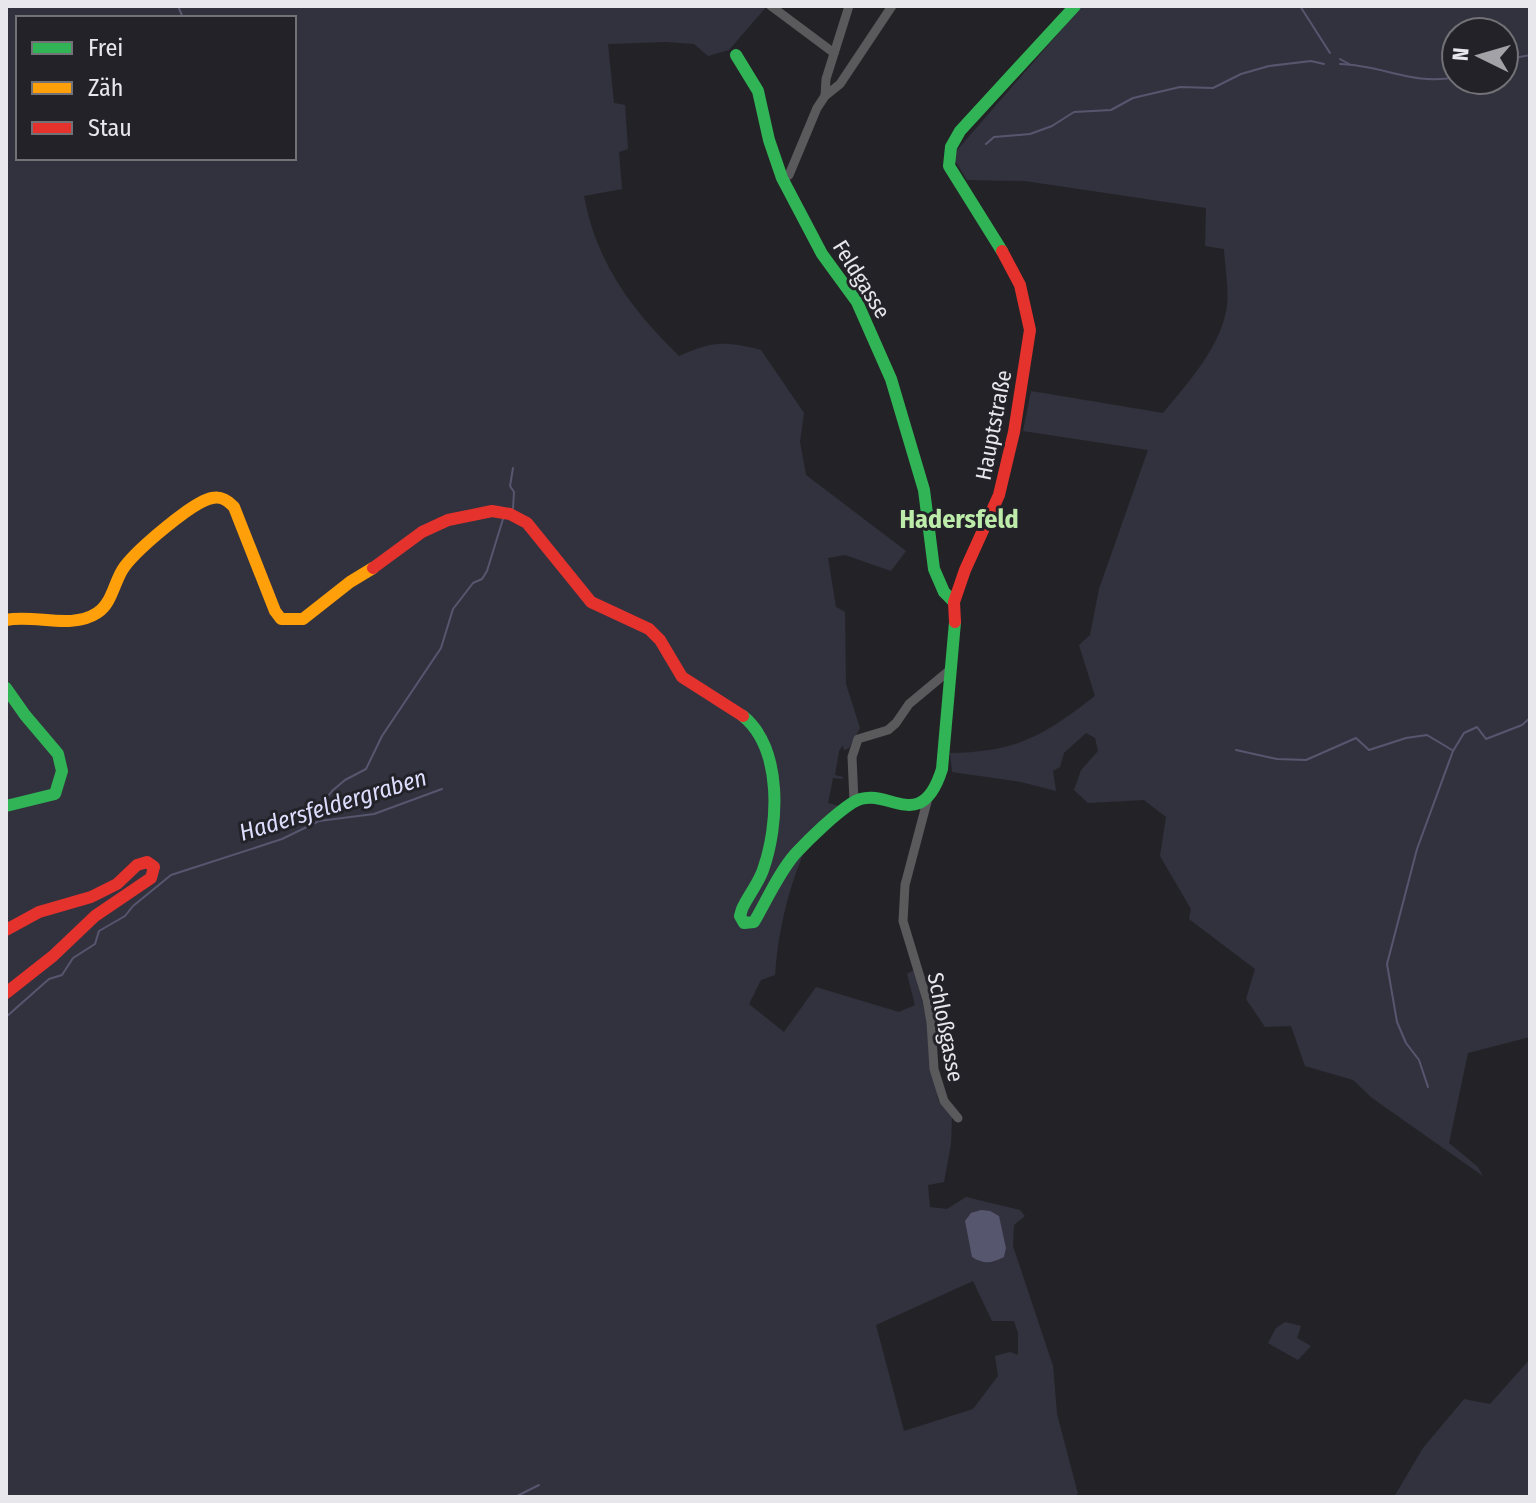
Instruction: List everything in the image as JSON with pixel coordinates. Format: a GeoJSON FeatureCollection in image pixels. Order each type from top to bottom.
{"type":"FeatureCollection","features":[{"type":"Feature","properties":{"kind":"street"},"geometry":{"type":"LineString","coordinates":[[771,6],[834,53]]}},
{"type":"Feature","properties":{"kind":"street"},"geometry":{"type":"LineString","coordinates":[[825,96],[826,79],[849,6]]}},
{"type":"Feature","properties":{"kind":"street"},"geometry":{"type":"LineString","coordinates":[[782,178],[789,175],[817,108],[825,96],[840,84],[892,6]]}},
{"type":"Feature","properties":{"kind":"street","name":"Hauptstraße"},"geometry":{"type":"LineString","coordinates":[[928,798],[936,788],[942,769],[945,717],[955,656],[954,602],[999,495],[1014,432],[1030,330],[1020,285],[1012,266],[949,166],[949,155],[960,131],[1075,6]]}},
{"type":"Feature","properties":{"kind":"street","name":"Feldgasse"},"geometry":{"type":"LineString","coordinates":[[736,55],[758,91],[769,140],[782,178],[822,254],[857,302],[877,343],[897,395],[919,469],[934,569],[944,592],[954,602]]}},
{"type":"Feature","properties":{"kind":"street"},"geometry":{"type":"LineString","coordinates":[[6,620],[16,617],[76,620],[99,612],[108,602],[119,575],[133,557],[194,507],[214,498],[229,501],[234,507],[275,611],[281,619],[291,621],[303,619],[422,532],[473,513],[492,511],[510,514],[527,523],[591,602],[650,630],[658,637],[671,664],[682,677],[755,726],[766,743],[774,788],[768,844],[759,880],[741,911],[744,923],[758,919],[795,854],[854,801],[870,798],[914,805],[928,798]]}},
{"type":"Feature","properties":{"kind":"street"},"geometry":{"type":"LineString","coordinates":[[854,801],[852,757],[858,739],[888,730],[909,704],[951,669]]}},
{"type":"Feature","properties":{"kind":"street"},"geometry":{"type":"LineString","coordinates":[[6,688],[25,715],[55,745],[61,758],[61,772],[55,794],[45,800],[21,801],[6,806]]}},
{"type":"Feature","properties":{"kind":"street","name":"Schloßgasse"},"geometry":{"type":"LineString","coordinates":[[928,798],[905,885],[903,921],[927,1000],[934,1069],[944,1101],[958,1118]]}},
{"type":"Feature","properties":{"kind":"street"},"geometry":{"type":"LineString","coordinates":[[6,930],[39,912],[91,897],[117,884],[137,865],[147,862],[154,867],[151,878],[95,916],[53,956],[6,993]]}},
{"type":"Feature","properties":{"kind":"shaded area"},"geometry":{"type":"Polygon","coordinates":[[[6,6],[767,6],[729,50],[708,56],[694,44],[608,44],[614,103],[625,105],[628,149],[619,152],[622,189],[584,196],[607,264],[646,321],[679,356],[719,344],[761,350],[804,413],[800,442],[806,475],[906,551],[891,571],[845,555],[828,558],[836,607],[845,612],[846,684],[860,728],[849,748],[844,750],[843,745],[839,751],[835,775],[843,779],[833,778],[828,803],[839,806],[806,835],[810,839],[786,905],[775,975],[761,980],[749,1004],[784,1032],[816,987],[899,1012],[915,1005],[907,974],[914,970],[927,1021],[938,1100],[952,1117],[944,1182],[928,1185],[930,1207],[947,1209],[966,1197],[1020,1210],[1025,1216],[1014,1225],[1013,1246],[1053,1366],[1057,1414],[1078,1494],[1072,1497],[6,1497],[6,6]],[[998,1216],[972,1257],[981,1262],[1004,1257],[1006,1247],[998,1216]],[[973,1281],[876,1325],[904,1431],[973,1409],[998,1376],[995,1356],[1010,1352],[1018,1355],[1018,1333],[1014,1321],[992,1321],[973,1281]]]}},
{"type":"Feature","properties":{"kind":"shaded area"},"geometry":{"type":"Polygon","coordinates":[[[1082,6],[1530,6],[1530,1037],[1468,1053],[1449,1143],[1478,1167],[1483,1176],[1372,1098],[1353,1080],[1305,1066],[1291,1026],[1265,1027],[1246,999],[1255,969],[1189,919],[1191,909],[1160,856],[1166,817],[1144,800],[1088,803],[1074,790],[1081,770],[1098,751],[1095,738],[1086,733],[1064,753],[1060,767],[1053,771],[1056,791],[1021,782],[952,772],[950,753],[994,749],[1028,739],[1060,722],[1095,696],[1079,645],[1090,635],[1099,589],[1148,450],[1023,431],[1031,391],[1163,413],[1209,353],[1222,326],[1228,297],[1224,249],[1205,246],[1206,208],[1025,181],[967,180],[952,156],[1082,6]]]}},
{"type":"Feature","properties":{"kind":"shaded area"},"geometry":{"type":"Polygon","coordinates":[[[1285,1322],[1301,1326],[1297,1338],[1311,1346],[1298,1360],[1268,1343],[1276,1328],[1285,1322]]]}},
{"type":"Feature","properties":{"kind":"shaded area"},"geometry":{"type":"Polygon","coordinates":[[[1530,1359],[1530,1497],[1394,1497],[1423,1448],[1464,1399],[1490,1404],[1530,1359]]]}},
{"type":"Feature","properties":{"kind":"water"},"geometry":{"type":"Polygon","coordinates":[[[981,1210],[999,1216],[1006,1248],[1004,1257],[992,1262],[972,1257],[965,1221],[971,1213],[981,1210]]]}},
{"type":"Feature","properties":{"kind":"waterway"},"geometry":{"type":"LineString","coordinates":[[178,6],[182,16]]}},
{"type":"Feature","properties":{"kind":"waterway"},"geometry":{"type":"LineString","coordinates":[[1300,6],[1330,53]]}},
{"type":"Feature","properties":{"kind":"waterway"},"geometry":{"type":"LineString","coordinates":[[1520,57],[1530,55]]}},
{"type":"Feature","properties":{"kind":"waterway"},"geometry":{"type":"LineString","coordinates":[[1340,59],[1349,64]]}},
{"type":"Feature","properties":{"kind":"waterway"},"geometry":{"type":"LineString","coordinates":[[986,144],[994,137],[1030,134],[1052,126],[1074,112],[1111,110],[1133,98],[1180,87],[1213,88],[1241,74],[1269,66],[1311,61],[1324,64]]}},
{"type":"Feature","properties":{"kind":"waterway"},"geometry":{"type":"LineString","coordinates":[[1340,64],[1440,79]]}},
{"type":"Feature","properties":{"kind":"waterway"},"geometry":{"type":"LineString","coordinates":[[513,468],[510,486],[514,492],[513,509]]}},
{"type":"Feature","properties":{"kind":"waterway"},"geometry":{"type":"LineString","coordinates":[[319,819],[321,805],[332,791],[366,769],[382,736],[441,648],[453,609],[473,583],[482,579],[487,571],[503,519]]}},
{"type":"Feature","properties":{"kind":"waterway"},"geometry":{"type":"LineString","coordinates":[[1428,1087],[1419,1060],[1406,1043],[1397,1022],[1387,964],[1417,849],[1453,751],[1464,733],[1477,727],[1486,739],[1522,725],[1530,718]]}},
{"type":"Feature","properties":{"kind":"waterway"},"geometry":{"type":"LineString","coordinates":[[1236,750],[1277,759],[1306,760],[1356,738],[1369,750],[1427,735],[1452,750]]}},
{"type":"Feature","properties":{"kind":"waterway","name":"Hadersfeldergraben"},"geometry":{"type":"LineString","coordinates":[[6,1017],[49,979],[62,975],[73,958],[95,944],[99,931],[125,916],[171,875],[282,839],[319,821],[374,814],[442,789]]}},
{"type":"Feature","properties":{"kind":"waterway"},"geometry":{"type":"LineString","coordinates":[[515,1497],[539,1485]]}},
{"type":"Feature","properties":{"kind":"traffic: fast"},"geometry":{"type":"LineString","coordinates":[[1002,251],[949,166],[951,147],[960,131],[1075,6]]}},
{"type":"Feature","properties":{"kind":"traffic: fast"},"geometry":{"type":"LineString","coordinates":[[736,55],[758,91],[769,140],[782,178],[822,254],[857,302],[891,379],[924,490],[934,569],[944,592],[954,602]]}},
{"type":"Feature","properties":{"kind":"traffic: fast"},"geometry":{"type":"LineString","coordinates":[[743,716],[756,730],[765,748],[774,788],[768,852],[763,870],[742,909],[740,916],[744,923],[754,922],[796,853],[852,803],[864,798],[877,798],[913,805],[923,801],[933,790],[942,769],[955,622]]}},
{"type":"Feature","properties":{"kind":"traffic: fast"},"geometry":{"type":"LineString","coordinates":[[6,688],[58,754],[62,771],[55,794],[6,806]]}},
{"type":"Feature","properties":{"kind":"traffic: slow"},"geometry":{"type":"LineString","coordinates":[[6,620],[64,621],[87,618],[97,613],[107,603],[121,572],[132,558],[179,517],[212,498],[224,500],[234,507],[275,611],[281,619],[303,619],[373,568]]}},
{"type":"Feature","properties":{"kind":"traffic: jam"},"geometry":{"type":"LineString","coordinates":[[955,622],[954,602],[965,570],[999,495],[1014,432],[1030,330],[1020,285],[1002,251]]}},
{"type":"Feature","properties":{"kind":"traffic: jam"},"geometry":{"type":"LineString","coordinates":[[373,568],[422,532],[448,520],[492,511],[510,514],[527,523],[591,602],[649,629],[660,640],[682,677],[743,716]]}},
{"type":"Feature","properties":{"kind":"traffic: jam"},"geometry":{"type":"LineString","coordinates":[[6,930],[39,912],[91,897],[117,884],[137,865],[147,862],[154,867],[151,878],[95,916],[53,956],[6,993]]}},
{"type":"Feature","properties":{"kind":"district","name":"Hadersfeld"},"geometry":{"type":"Point","coordinates":[959,519]}}]}
